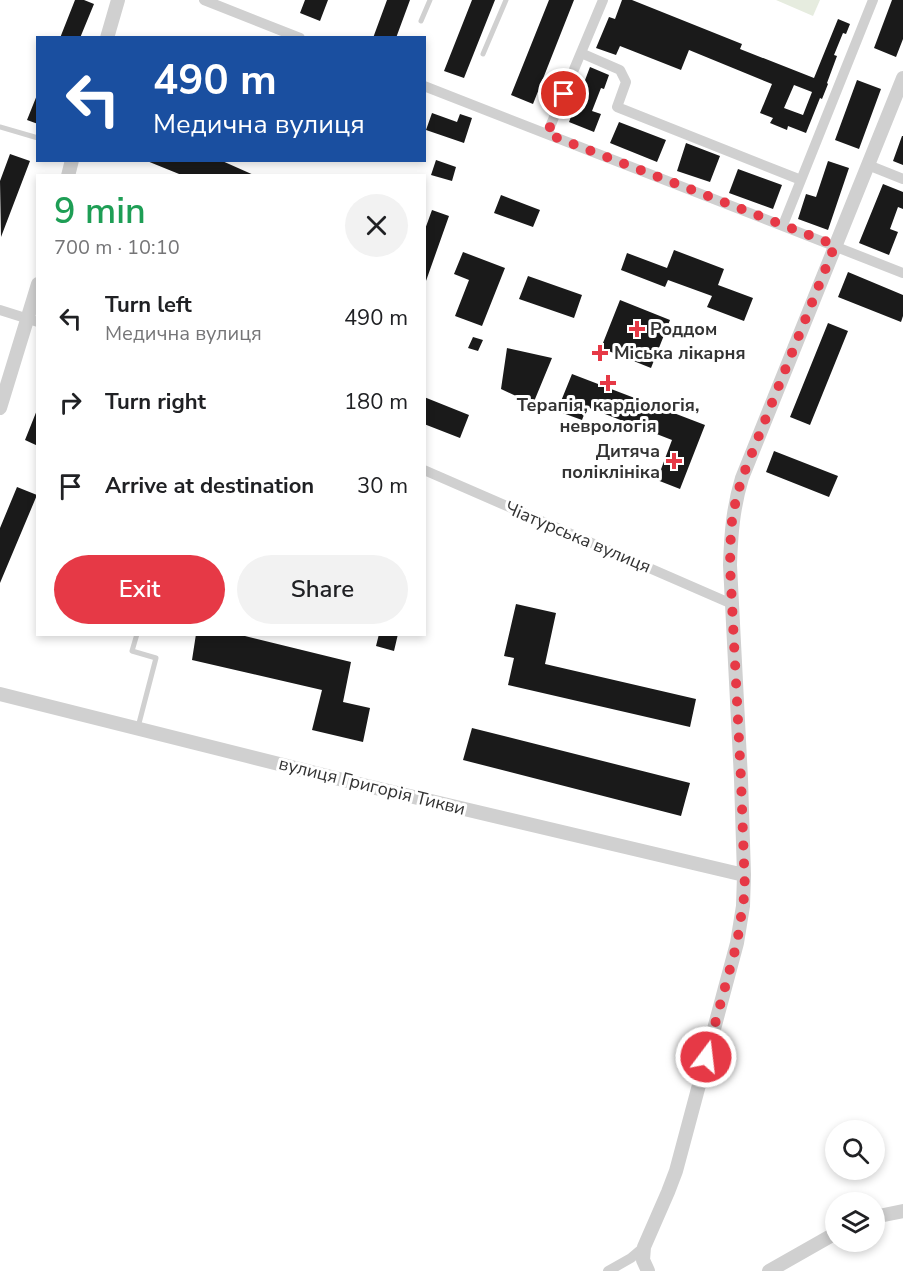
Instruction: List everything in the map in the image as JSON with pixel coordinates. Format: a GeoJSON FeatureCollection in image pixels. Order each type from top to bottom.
{"type":"FeatureCollection","features":[{"type":"Feature","properties":{"kind":"street"},"geometry":{"type":"LineString","coordinates":[[108,36],[118,0]]}},
{"type":"Feature","properties":{"kind":"street"},"geometry":{"type":"LineString","coordinates":[[204,0],[295,36]]}},
{"type":"Feature","properties":{"kind":"street"},"geometry":{"type":"LineString","coordinates":[[547,134],[603,0]]}},
{"type":"Feature","properties":{"kind":"street"},"geometry":{"type":"LineString","coordinates":[[783,225],[873,0]]}},
{"type":"Feature","properties":{"kind":"street"},"geometry":{"type":"LineString","coordinates":[[581,53],[620,70],[626,82],[617,106],[801,180]]}},
{"type":"Feature","properties":{"kind":"street"},"geometry":{"type":"LineString","coordinates":[[648,1271],[644,1260],[644,1247],[676,1171],[737,943],[744,899],[741,779],[730,565],[731,527],[736,499],[742,478],[903,78]]}},
{"type":"Feature","properties":{"kind":"street"},"geometry":{"type":"LineString","coordinates":[[426,87],[903,273]]}},
{"type":"Feature","properties":{"kind":"street"},"geometry":{"type":"LineString","coordinates":[[868,165],[903,179]]}},
{"type":"Feature","properties":{"kind":"street"},"geometry":{"type":"LineString","coordinates":[[1,403],[33,320],[36,298]]}},
{"type":"Feature","properties":{"kind":"street"},"geometry":{"type":"LineString","coordinates":[[0,310],[33,320]]}},
{"type":"Feature","properties":{"kind":"street","name":"Чіатурська вулиця"},"geometry":{"type":"LineString","coordinates":[[426,471],[732,604]]}},
{"type":"Feature","properties":{"kind":"street","name":"вулиця Григорія Тикви"},"geometry":{"type":"LineString","coordinates":[[0,694],[363,785],[744,875]]}},
{"type":"Feature","properties":{"kind":"street"},"geometry":{"type":"LineString","coordinates":[[885,1215],[903,1211]]}},
{"type":"Feature","properties":{"kind":"street"},"geometry":{"type":"LineString","coordinates":[[769,1271],[825,1239]]}},
{"type":"Feature","properties":{"kind":"street"},"geometry":{"type":"LineString","coordinates":[[608,1271],[631,1258],[644,1247]]}},
{"type":"Feature","properties":{"kind":"lane"},"geometry":{"type":"LineString","coordinates":[[421,21],[430,0]]}},
{"type":"Feature","properties":{"kind":"lane"},"geometry":{"type":"LineString","coordinates":[[483,54],[506,0]]}},
{"type":"Feature","properties":{"kind":"lane"},"geometry":{"type":"LineString","coordinates":[[0,127],[36,137]]}},
{"type":"Feature","properties":{"kind":"lane"},"geometry":{"type":"LineString","coordinates":[[136,636],[132,651],[156,658],[138,729]]}},
{"type":"Feature","properties":{"kind":"shaded area"},"geometry":{"type":"Polygon","coordinates":[[[776,0],[820,0],[813,16],[776,0]]]}},
{"type":"Feature","properties":{"kind":"building"},"geometry":{"type":"Polygon","coordinates":[[[75,0],[84,0],[94,4],[81,36],[61,36],[75,0]]]}},
{"type":"Feature","properties":{"kind":"building"},"geometry":{"type":"Polygon","coordinates":[[[305,0],[328,0],[320,21],[300,13],[305,0]]]}},
{"type":"Feature","properties":{"kind":"building"},"geometry":{"type":"Polygon","coordinates":[[[387,0],[410,0],[397,36],[374,36],[387,0]]]}},
{"type":"Feature","properties":{"kind":"building"},"geometry":{"type":"Polygon","coordinates":[[[472,0],[495,0],[464,78],[444,71],[472,0]]]}},
{"type":"Feature","properties":{"kind":"building"},"geometry":{"type":"Polygon","coordinates":[[[549,0],[574,0],[533,104],[511,95],[549,0]]]}},
{"type":"Feature","properties":{"kind":"building"},"geometry":{"type":"Polygon","coordinates":[[[622,0],[632,0],[742,44],[740,49],[814,78],[838,19],[850,24],[846,34],[843,33],[834,55],[837,56],[828,84],[806,133],[788,126],[787,130],[770,123],[773,118],[760,113],[772,84],[689,50],[681,70],[620,46],[616,55],[596,48],[609,17],[615,19],[622,0]],[[794,85],[784,108],[803,115],[812,92],[794,85]]]}},
{"type":"Feature","properties":{"kind":"building"},"geometry":{"type":"Polygon","coordinates":[[[892,0],[903,0],[903,39],[896,57],[874,48],[892,0]]]}},
{"type":"Feature","properties":{"kind":"building"},"geometry":{"type":"Polygon","coordinates":[[[590,67],[609,75],[592,111],[601,114],[594,132],[569,122],[590,67]]]}},
{"type":"Feature","properties":{"kind":"building"},"geometry":{"type":"Polygon","coordinates":[[[857,80],[881,89],[859,149],[835,140],[857,80]]]}},
{"type":"Feature","properties":{"kind":"building"},"geometry":{"type":"Polygon","coordinates":[[[36,98],[36,123],[27,120],[36,98]]]}},
{"type":"Feature","properties":{"kind":"building"},"geometry":{"type":"Polygon","coordinates":[[[432,113],[457,122],[460,114],[472,118],[464,143],[426,130],[432,113]]]}},
{"type":"Feature","properties":{"kind":"building"},"geometry":{"type":"Polygon","coordinates":[[[619,122],[666,140],[657,162],[610,143],[619,122]]]}},
{"type":"Feature","properties":{"kind":"building"},"geometry":{"type":"Polygon","coordinates":[[[903,136],[903,165],[893,161],[903,136]]]}},
{"type":"Feature","properties":{"kind":"building"},"geometry":{"type":"Polygon","coordinates":[[[686,143],[720,156],[710,182],[677,171],[686,143]]]}},
{"type":"Feature","properties":{"kind":"building"},"geometry":{"type":"Polygon","coordinates":[[[10,154],[30,161],[1,237],[0,181],[10,154]]]}},
{"type":"Feature","properties":{"kind":"building"},"geometry":{"type":"Polygon","coordinates":[[[436,160],[456,167],[452,181],[431,175],[436,160]]]}},
{"type":"Feature","properties":{"kind":"building"},"geometry":{"type":"Polygon","coordinates":[[[828,161],[849,168],[828,230],[798,219],[806,194],[816,197],[828,161]]]}},
{"type":"Feature","properties":{"kind":"building"},"geometry":{"type":"Polygon","coordinates":[[[149,162],[224,162],[252,174],[179,174],[149,162]]]}},
{"type":"Feature","properties":{"kind":"building"},"geometry":{"type":"Polygon","coordinates":[[[738,169],[782,185],[773,209],[729,193],[738,169]]]}},
{"type":"Feature","properties":{"kind":"building"},"geometry":{"type":"Polygon","coordinates":[[[883,184],[903,192],[903,209],[898,207],[890,229],[898,232],[889,255],[859,243],[883,184]]]}},
{"type":"Feature","properties":{"kind":"building"},"geometry":{"type":"Polygon","coordinates":[[[501,195],[540,210],[533,227],[494,213],[501,195]]]}},
{"type":"Feature","properties":{"kind":"building"},"geometry":{"type":"Polygon","coordinates":[[[432,210],[449,216],[426,281],[426,226],[432,210]]]}},
{"type":"Feature","properties":{"kind":"building"},"geometry":{"type":"Polygon","coordinates":[[[674,250],[724,269],[718,285],[753,298],[744,321],[707,307],[712,296],[668,280],[665,287],[621,270],[627,253],[667,268],[674,250]]]}},
{"type":"Feature","properties":{"kind":"building"},"geometry":{"type":"Polygon","coordinates":[[[463,252],[505,268],[482,326],[455,316],[469,280],[454,274],[463,252]]]}},
{"type":"Feature","properties":{"kind":"building"},"geometry":{"type":"Polygon","coordinates":[[[848,272],[903,295],[901,322],[838,297],[848,272]]]}},
{"type":"Feature","properties":{"kind":"building"},"geometry":{"type":"Polygon","coordinates":[[[528,276],[582,295],[574,318],[519,299],[528,276]]]}},
{"type":"Feature","properties":{"kind":"building"},"geometry":{"type":"Polygon","coordinates":[[[620,300],[670,320],[651,368],[601,348],[620,300]]]}},
{"type":"Feature","properties":{"kind":"building"},"geometry":{"type":"Polygon","coordinates":[[[828,323],[848,331],[810,425],[790,417],[828,323]]]}},
{"type":"Feature","properties":{"kind":"building"},"geometry":{"type":"Polygon","coordinates":[[[473,337],[483,340],[478,351],[468,348],[473,337]]]}},
{"type":"Feature","properties":{"kind":"building"},"geometry":{"type":"Polygon","coordinates":[[[507,348],[552,358],[533,404],[501,389],[507,348]]]}},
{"type":"Feature","properties":{"kind":"building"},"geometry":{"type":"Polygon","coordinates":[[[572,374],[705,425],[680,489],[657,480],[672,440],[587,407],[582,420],[557,411],[572,374]]]}},
{"type":"Feature","properties":{"kind":"building"},"geometry":{"type":"Polygon","coordinates":[[[426,398],[469,415],[460,438],[426,425],[426,398]]]}},
{"type":"Feature","properties":{"kind":"building"},"geometry":{"type":"Polygon","coordinates":[[[36,412],[36,445],[25,440],[36,412]]]}},
{"type":"Feature","properties":{"kind":"building"},"geometry":{"type":"Polygon","coordinates":[[[774,451],[838,476],[829,497],[766,472],[774,451]]]}},
{"type":"Feature","properties":{"kind":"building"},"geometry":{"type":"Polygon","coordinates":[[[17,487],[36,495],[0,583],[0,528],[17,487]]]}},
{"type":"Feature","properties":{"kind":"building"},"geometry":{"type":"Polygon","coordinates":[[[516,604],[556,613],[545,664],[696,699],[690,727],[508,685],[514,658],[504,656],[516,604]]]}},
{"type":"Feature","properties":{"kind":"building"},"geometry":{"type":"Polygon","coordinates":[[[196,636],[245,636],[351,662],[343,702],[370,708],[363,742],[312,730],[322,690],[192,660],[196,636]]]}},
{"type":"Feature","properties":{"kind":"building"},"geometry":{"type":"Polygon","coordinates":[[[378,636],[398,636],[394,651],[376,646],[378,636]]]}},
{"type":"Feature","properties":{"kind":"building"},"geometry":{"type":"Polygon","coordinates":[[[472,728],[690,783],[681,816],[463,760],[472,728]]]}},
{"type":"Feature","properties":{"kind":"place","name":"Роддом"},"geometry":{"type":"Point","coordinates":[637,329]}},
{"type":"Feature","properties":{"kind":"place","name":"Мiська лiкарня"},"geometry":{"type":"Point","coordinates":[600,353]}},
{"type":"Feature","properties":{"kind":"place","name":"Терапія, кардіологія, неврологія"},"geometry":{"type":"Point","coordinates":[608,383]}},
{"type":"Feature","properties":{"kind":"place","name":"Дитяча поліклініка"},"geometry":{"type":"Point","coordinates":[674,461]}},
{"type":"Feature","properties":{"kind":"route"},"geometry":{"type":"LineString","coordinates":[[564,94],[547,134],[835,245],[742,478],[731,527],[730,565],[745,891],[737,943],[706,1057]]}}]}
